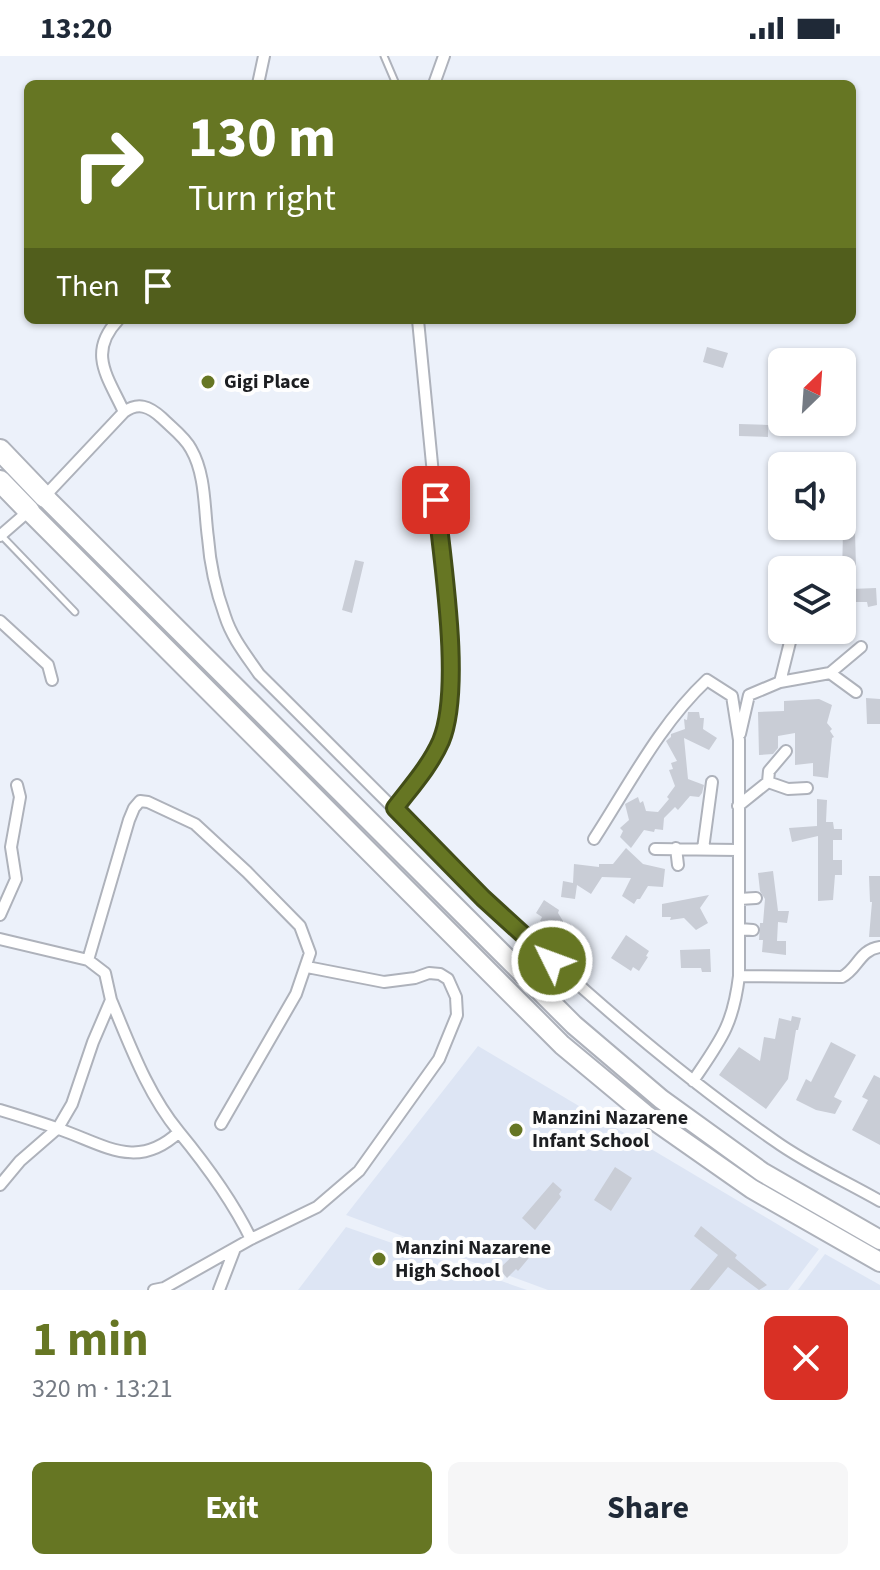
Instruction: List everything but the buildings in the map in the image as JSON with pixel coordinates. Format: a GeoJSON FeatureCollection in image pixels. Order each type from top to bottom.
{"type":"FeatureCollection","features":[{"type":"Feature","properties":{"kind":"highway"},"geometry":{"type":"LineString","coordinates":[[0,450],[574,1025],[661,1099],[762,1172],[880,1240]]}},
{"type":"Feature","properties":{"kind":"highway"},"geometry":{"type":"LineString","coordinates":[[0,481],[562,1045],[645,1114],[752,1189],[880,1262]]}},
{"type":"Feature","properties":{"kind":"street"},"geometry":{"type":"LineString","coordinates":[[259,80],[264,56]]}},
{"type":"Feature","properties":{"kind":"street"},"geometry":{"type":"LineString","coordinates":[[435,80],[444,56]]}},
{"type":"Feature","properties":{"kind":"street"},"geometry":{"type":"LineString","coordinates":[[114,324],[102,345],[100,362],[124,412]]}},
{"type":"Feature","properties":{"kind":"street"},"geometry":{"type":"LineString","coordinates":[[395,808],[425,769],[440,742],[447,721],[451,683],[418,324]]}},
{"type":"Feature","properties":{"kind":"street"},"geometry":{"type":"LineString","coordinates":[[0,535],[45,497],[133,405],[145,406],[159,415],[190,445],[201,477],[212,571],[225,618],[259,674],[506,919],[620,1023],[777,1143],[880,1201]]}},
{"type":"Feature","properties":{"kind":"street"},"geometry":{"type":"LineString","coordinates":[[0,621],[48,665],[52,680]]}},
{"type":"Feature","properties":{"kind":"street"},"geometry":{"type":"LineString","coordinates":[[780,682],[790,644]]}},
{"type":"Feature","properties":{"kind":"street"},"geometry":{"type":"LineString","coordinates":[[739,740],[749,695],[780,682],[830,673],[861,647]]}},
{"type":"Feature","properties":{"kind":"street"},"geometry":{"type":"LineString","coordinates":[[830,673],[856,692]]}},
{"type":"Feature","properties":{"kind":"street"},"geometry":{"type":"LineString","coordinates":[[594,839],[650,751],[690,696],[707,680],[732,696],[739,740],[739,976],[736,1004],[726,1032],[693,1081]]}},
{"type":"Feature","properties":{"kind":"street"},"geometry":{"type":"LineString","coordinates":[[738,806],[768,782],[769,771],[786,751]]}},
{"type":"Feature","properties":{"kind":"street"},"geometry":{"type":"LineString","coordinates":[[703,849],[712,782]]}},
{"type":"Feature","properties":{"kind":"street"},"geometry":{"type":"LineString","coordinates":[[768,782],[788,789],[807,788]]}},
{"type":"Feature","properties":{"kind":"street"},"geometry":{"type":"LineString","coordinates":[[0,915],[16,879],[11,847],[20,797],[17,785]]}},
{"type":"Feature","properties":{"kind":"street"},"geometry":{"type":"LineString","coordinates":[[88,960],[129,820],[140,801],[195,824],[300,926],[310,953],[307,967],[296,994],[221,1124]]}},
{"type":"Feature","properties":{"kind":"street"},"geometry":{"type":"LineString","coordinates":[[676,848],[678,865]]}},
{"type":"Feature","properties":{"kind":"street"},"geometry":{"type":"LineString","coordinates":[[655,849],[738,850]]}},
{"type":"Feature","properties":{"kind":"street"},"geometry":{"type":"LineString","coordinates":[[739,899],[756,898]]}},
{"type":"Feature","properties":{"kind":"street"},"geometry":{"type":"LineString","coordinates":[[739,929],[753,930]]}},
{"type":"Feature","properties":{"kind":"street"},"geometry":{"type":"LineString","coordinates":[[0,939],[88,960],[105,973],[111,1000],[163,1113],[214,1176],[251,1239]]}},
{"type":"Feature","properties":{"kind":"street"},"geometry":{"type":"LineString","coordinates":[[739,976],[842,977],[869,949],[880,947]]}},
{"type":"Feature","properties":{"kind":"street"},"geometry":{"type":"LineString","coordinates":[[154,1290],[164,1288],[251,1239],[317,1207],[359,1171],[439,1059],[457,1015],[456,997],[448,979],[429,973],[384,982],[307,967]]}},
{"type":"Feature","properties":{"kind":"street"},"geometry":{"type":"LineString","coordinates":[[0,1185],[20,1161],[58,1128],[72,1104],[111,1000]]}},
{"type":"Feature","properties":{"kind":"street"},"geometry":{"type":"LineString","coordinates":[[0,1110],[58,1128],[110,1149],[130,1153],[145,1153],[163,1146],[179,1132]]}},
{"type":"Feature","properties":{"kind":"street"},"geometry":{"type":"LineString","coordinates":[[219,1290],[234,1251]]}},
{"type":"Feature","properties":{"kind":"lane"},"geometry":{"type":"LineString","coordinates":[[384,56],[394,80]]}},
{"type":"Feature","properties":{"kind":"lane"},"geometry":{"type":"LineString","coordinates":[[0,535],[75,612]]}},
{"type":"Feature","properties":{"kind":"shaded area","name":"Manzini Nazarene Infant School"},"geometry":{"type":"Polygon","coordinates":[[[478,1046],[819,1249],[788,1290],[548,1290],[346,1215],[478,1046]]]}},
{"type":"Feature","properties":{"kind":"shaded area","name":"Manzini Nazarene High School"},"geometry":{"type":"Polygon","coordinates":[[[346,1227],[527,1290],[298,1290],[346,1227]]]}},
{"type":"Feature","properties":{"kind":"shaded area"},"geometry":{"type":"Polygon","coordinates":[[[825,1254],[880,1285],[880,1290],[798,1290],[825,1254]]]}},
{"type":"Feature","properties":{"kind":"place","name":"Gigi Place"},"geometry":{"type":"Point","coordinates":[208,382]}},
{"type":"Feature","properties":{"kind":"place","name":"Manzini Nazarene Infant School"},"geometry":{"type":"Point","coordinates":[516,1130]}},
{"type":"Feature","properties":{"kind":"place","name":"Manzini Nazarene High School"},"geometry":{"type":"Point","coordinates":[379,1259]}},
{"type":"Feature","properties":{"kind":"route"},"geometry":{"type":"LineString","coordinates":[[436,500],[451,683],[447,721],[425,769],[395,808],[483,898],[552,961]]}}]}
